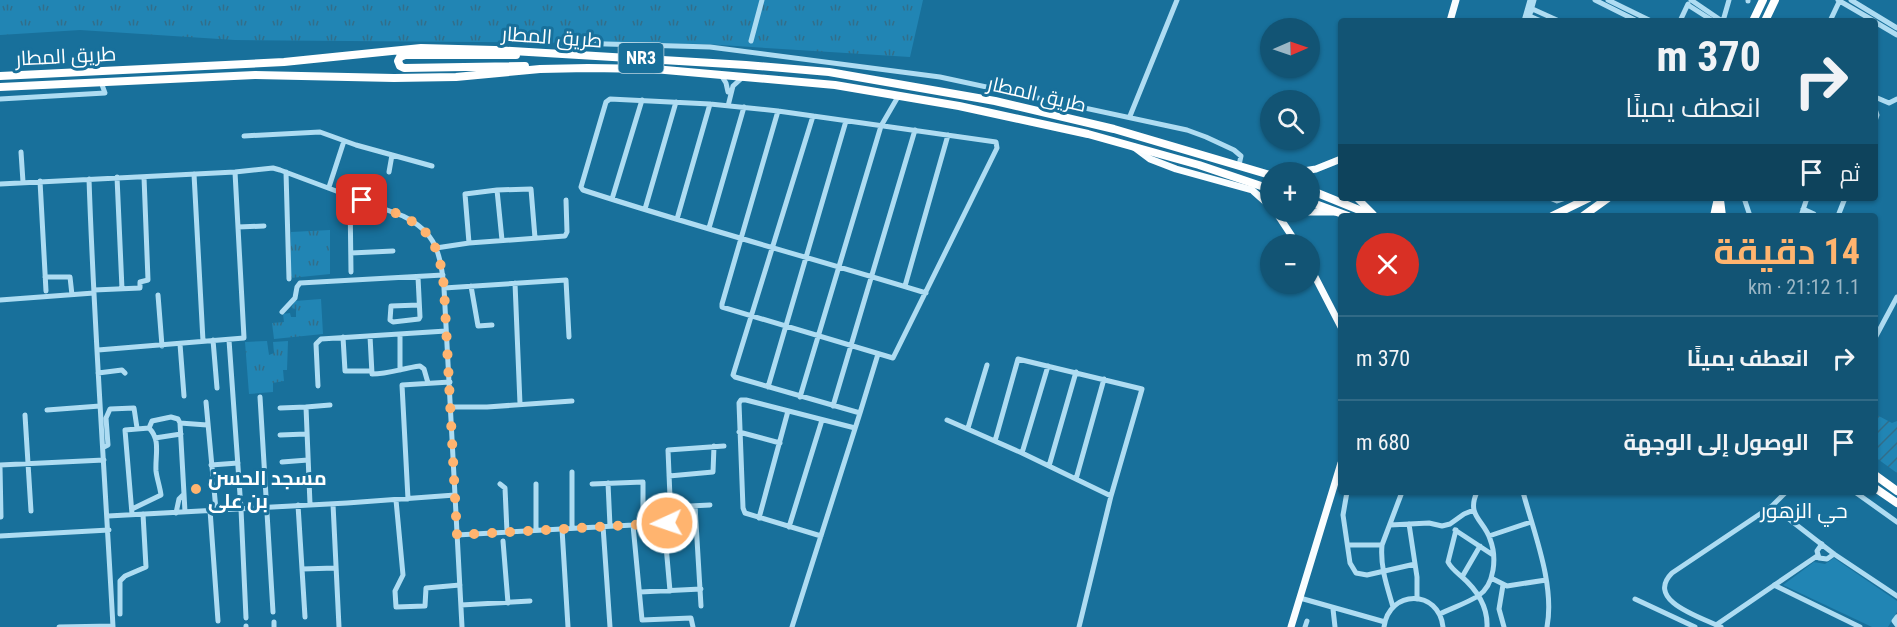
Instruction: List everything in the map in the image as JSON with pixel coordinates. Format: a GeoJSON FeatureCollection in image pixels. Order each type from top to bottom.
{"type":"FeatureCollection","features":[{"type":"Feature","properties":{"kind":"highway"},"geometry":{"type":"LineString","coordinates":[[1754,18],[1763,0]]}},
{"type":"Feature","properties":{"kind":"highway"},"geometry":{"type":"LineString","coordinates":[[1766,18],[1775,0]]}},
{"type":"Feature","properties":{"kind":"highway","name":"طريق المطار"},"geometry":{"type":"LineString","coordinates":[[0,76],[284,62],[421,48],[746,64],[867,78],[1049,113],[1260,172]]}},
{"type":"Feature","properties":{"kind":"highway"},"geometry":{"type":"LineString","coordinates":[[586,56],[405,55],[398,61],[404,68],[541,65],[606,68]]}},
{"type":"Feature","properties":{"kind":"highway","name":"طريق المطار"},"geometry":{"type":"LineString","coordinates":[[0,87],[283,74],[367,78],[439,77],[540,69],[606,68],[721,75],[835,85],[1016,118],[1134,147],[1260,186]]}},
{"type":"Feature","properties":{"kind":"highway"},"geometry":{"type":"LineString","coordinates":[[1320,194],[1367,213]]}},
{"type":"Feature","properties":{"kind":"highway"},"geometry":{"type":"LineString","coordinates":[[1557,213],[1583,201]]}},
{"type":"Feature","properties":{"kind":"highway"},"geometry":{"type":"LineString","coordinates":[[1586,213],[1604,201]]}},
{"type":"Feature","properties":{"kind":"highway"},"geometry":{"type":"LineString","coordinates":[[1320,206],[1338,213]]}},
{"type":"Feature","properties":{"kind":"highway"},"geometry":{"type":"LineString","coordinates":[[1878,477],[1897,491]]}},
{"type":"Feature","properties":{"kind":"highway"},"geometry":{"type":"LineString","coordinates":[[1878,490],[1897,503]]}},
{"type":"Feature","properties":{"kind":"main road"},"geometry":{"type":"LineString","coordinates":[[1451,18],[1456,0]]}},
{"type":"Feature","properties":{"kind":"main road"},"geometry":{"type":"LineString","coordinates":[[1134,147],[1150,159],[1176,169],[1252,190],[1260,197]]}},
{"type":"Feature","properties":{"kind":"main road"},"geometry":{"type":"LineString","coordinates":[[1320,167],[1338,160]]}},
{"type":"Feature","properties":{"kind":"main road"},"geometry":{"type":"LineString","coordinates":[[1360,201],[1371,213]]}},
{"type":"Feature","properties":{"kind":"main road"},"geometry":{"type":"LineString","coordinates":[[1320,212],[1335,212]]}},
{"type":"Feature","properties":{"kind":"main road"},"geometry":{"type":"LineString","coordinates":[[1320,286],[1338,321]]}},
{"type":"Feature","properties":{"kind":"main road"},"geometry":{"type":"LineString","coordinates":[[1291,627],[1338,473]]}},
{"type":"Feature","properties":{"kind":"street"},"geometry":{"type":"LineString","coordinates":[[751,40],[762,0]]}},
{"type":"Feature","properties":{"kind":"street"},"geometry":{"type":"LineString","coordinates":[[1130,116],[1177,0]]}},
{"type":"Feature","properties":{"kind":"street"},"geometry":{"type":"LineString","coordinates":[[1527,18],[1532,0]]}},
{"type":"Feature","properties":{"kind":"street"},"geometry":{"type":"LineString","coordinates":[[1595,0],[1631,18]]}},
{"type":"Feature","properties":{"kind":"street"},"geometry":{"type":"LineString","coordinates":[[1608,0],[1645,18]]}},
{"type":"Feature","properties":{"kind":"street"},"geometry":{"type":"LineString","coordinates":[[1723,18],[1729,0]]}},
{"type":"Feature","properties":{"kind":"street"},"geometry":{"type":"LineString","coordinates":[[1831,18],[1839,0],[1869,18]]}},
{"type":"Feature","properties":{"kind":"street"},"geometry":{"type":"LineString","coordinates":[[1851,0],[1877,18]]}},
{"type":"Feature","properties":{"kind":"street"},"geometry":{"type":"LineString","coordinates":[[1690,2],[1717,18]]}},
{"type":"Feature","properties":{"kind":"street"},"geometry":{"type":"LineString","coordinates":[[1682,18],[1690,2]]}},
{"type":"Feature","properties":{"kind":"street"},"geometry":{"type":"LineString","coordinates":[[1690,2],[1709,18]]}},
{"type":"Feature","properties":{"kind":"street"},"geometry":{"type":"LineString","coordinates":[[1530,8],[1552,18]]}},
{"type":"Feature","properties":{"kind":"street"},"geometry":{"type":"LineString","coordinates":[[1878,19],[1896,31]]}},
{"type":"Feature","properties":{"kind":"street"},"geometry":{"type":"LineString","coordinates":[[1878,23],[1896,31]]}},
{"type":"Feature","properties":{"kind":"street"},"geometry":{"type":"LineString","coordinates":[[558,53],[564,45],[572,43],[710,47],[940,77],[1130,116],[1202,135],[1240,154],[1242,158],[1239,165]]}},
{"type":"Feature","properties":{"kind":"street"},"geometry":{"type":"LineString","coordinates":[[721,75],[727,85],[730,106]]}},
{"type":"Feature","properties":{"kind":"street"},"geometry":{"type":"LineString","coordinates":[[718,105],[729,97],[733,86],[743,77]]}},
{"type":"Feature","properties":{"kind":"street"},"geometry":{"type":"LineString","coordinates":[[0,99],[105,93],[101,82]]}},
{"type":"Feature","properties":{"kind":"street"},"geometry":{"type":"LineString","coordinates":[[800,397],[881,126],[899,95]]}},
{"type":"Feature","properties":{"kind":"street"},"geometry":{"type":"LineString","coordinates":[[1878,98],[1889,103],[1897,99]]}},
{"type":"Feature","properties":{"kind":"street"},"geometry":{"type":"LineString","coordinates":[[778,111],[742,237],[722,305],[725,309],[751,317],[893,357],[926,293],[997,147],[994,141],[778,111],[744,107],[608,99],[581,186],[583,190],[612,199],[742,237],[926,293]]}},
{"type":"Feature","properties":{"kind":"street"},"geometry":{"type":"LineString","coordinates":[[612,199],[642,100]]}},
{"type":"Feature","properties":{"kind":"street"},"geometry":{"type":"LineString","coordinates":[[645,209],[676,102]]}},
{"type":"Feature","properties":{"kind":"street"},"geometry":{"type":"LineString","coordinates":[[677,219],[710,104]]}},
{"type":"Feature","properties":{"kind":"street"},"geometry":{"type":"LineString","coordinates":[[710,228],[744,107]]}},
{"type":"Feature","properties":{"kind":"street"},"geometry":{"type":"LineString","coordinates":[[813,116],[734,375],[800,397],[860,413]]}},
{"type":"Feature","properties":{"kind":"street"},"geometry":{"type":"LineString","coordinates":[[768,387],[846,121]]}},
{"type":"Feature","properties":{"kind":"street"},"geometry":{"type":"LineString","coordinates":[[833,406],[915,130]]}},
{"type":"Feature","properties":{"kind":"street"},"geometry":{"type":"LineString","coordinates":[[244,136],[308,131],[327,134],[432,166]]}},
{"type":"Feature","properties":{"kind":"street"},"geometry":{"type":"LineString","coordinates":[[905,286],[948,135]]}},
{"type":"Feature","properties":{"kind":"street"},"geometry":{"type":"LineString","coordinates":[[329,187],[344,141]]}},
{"type":"Feature","properties":{"kind":"street"},"geometry":{"type":"LineString","coordinates":[[21,152],[23,183]]}},
{"type":"Feature","properties":{"kind":"street"},"geometry":{"type":"LineString","coordinates":[[389,171],[392,155]]}},
{"type":"Feature","properties":{"kind":"street"},"geometry":{"type":"LineString","coordinates":[[0,184],[273,168],[329,187],[415,222],[430,236],[436,248],[443,275],[462,627]]}},
{"type":"Feature","properties":{"kind":"street"},"geometry":{"type":"LineString","coordinates":[[98,350],[242,339],[244,336],[235,172]]}},
{"type":"Feature","properties":{"kind":"street"},"geometry":{"type":"LineString","coordinates":[[286,172],[289,279]]}},
{"type":"Feature","properties":{"kind":"street"},"geometry":{"type":"LineString","coordinates":[[194,174],[203,341]]}},
{"type":"Feature","properties":{"kind":"street"},"geometry":{"type":"LineString","coordinates":[[117,177],[122,289]]}},
{"type":"Feature","properties":{"kind":"street"},"geometry":{"type":"LineString","coordinates":[[0,300],[140,288],[140,282],[148,280],[144,177]]}},
{"type":"Feature","properties":{"kind":"street"},"geometry":{"type":"LineString","coordinates":[[59,627],[113,626],[89,178]]}},
{"type":"Feature","properties":{"kind":"street"},"geometry":{"type":"LineString","coordinates":[[40,182],[46,291]]}},
{"type":"Feature","properties":{"kind":"street"},"geometry":{"type":"LineString","coordinates":[[469,243],[465,194],[497,190],[531,189],[535,238]]}},
{"type":"Feature","properties":{"kind":"street"},"geometry":{"type":"LineString","coordinates":[[497,190],[502,240]]}},
{"type":"Feature","properties":{"kind":"street"},"geometry":{"type":"LineString","coordinates":[[350,195],[351,272]]}},
{"type":"Feature","properties":{"kind":"street"},"geometry":{"type":"LineString","coordinates":[[436,248],[567,234],[566,200]]}},
{"type":"Feature","properties":{"kind":"street"},"geometry":{"type":"LineString","coordinates":[[238,227],[264,226]]}},
{"type":"Feature","properties":{"kind":"street"},"geometry":{"type":"LineString","coordinates":[[351,253],[393,251]]}},
{"type":"Feature","properties":{"kind":"street"},"geometry":{"type":"LineString","coordinates":[[282,312],[295,298],[297,287],[300,284],[443,275]]}},
{"type":"Feature","properties":{"kind":"street"},"geometry":{"type":"LineString","coordinates":[[45,277],[70,277],[72,295]]}},
{"type":"Feature","properties":{"kind":"street"},"geometry":{"type":"LineString","coordinates":[[418,277],[419,305],[418,320],[392,322],[390,319],[391,307],[419,305]]}},
{"type":"Feature","properties":{"kind":"street"},"geometry":{"type":"LineString","coordinates":[[444,288],[566,280],[569,337]]}},
{"type":"Feature","properties":{"kind":"street"},"geometry":{"type":"LineString","coordinates":[[516,283],[520,404]]}},
{"type":"Feature","properties":{"kind":"street"},"geometry":{"type":"LineString","coordinates":[[471,286],[478,326],[492,325]]}},
{"type":"Feature","properties":{"kind":"street"},"geometry":{"type":"LineString","coordinates":[[158,295],[162,346]]}},
{"type":"Feature","properties":{"kind":"street"},"geometry":{"type":"LineString","coordinates":[[1878,332],[1897,297]]}},
{"type":"Feature","properties":{"kind":"street"},"geometry":{"type":"LineString","coordinates":[[405,306],[406,321]]}},
{"type":"Feature","properties":{"kind":"street"},"geometry":{"type":"LineString","coordinates":[[318,386],[316,344],[321,339],[446,331]]}},
{"type":"Feature","properties":{"kind":"street"},"geometry":{"type":"LineString","coordinates":[[400,334],[397,382],[402,385],[450,382]]}},
{"type":"Feature","properties":{"kind":"street"},"geometry":{"type":"LineString","coordinates":[[370,336],[373,374],[422,367],[428,383]]}},
{"type":"Feature","properties":{"kind":"street"},"geometry":{"type":"LineString","coordinates":[[343,337],[345,371],[371,370]]}},
{"type":"Feature","properties":{"kind":"street"},"geometry":{"type":"LineString","coordinates":[[213,340],[217,388]]}},
{"type":"Feature","properties":{"kind":"street"},"geometry":{"type":"LineString","coordinates":[[229,340],[246,618]]}},
{"type":"Feature","properties":{"kind":"street"},"geometry":{"type":"LineString","coordinates":[[180,344],[184,396]]}},
{"type":"Feature","properties":{"kind":"street"},"geometry":{"type":"LineString","coordinates":[[792,627],[878,354]]}},
{"type":"Feature","properties":{"kind":"street"},"geometry":{"type":"LineString","coordinates":[[995,441],[1017,359],[1142,389],[1111,496],[1079,627]]}},
{"type":"Feature","properties":{"kind":"street"},"geometry":{"type":"LineString","coordinates":[[968,428],[987,365]]}},
{"type":"Feature","properties":{"kind":"street"},"geometry":{"type":"LineString","coordinates":[[1022,453],[1048,366]]}},
{"type":"Feature","properties":{"kind":"street"},"geometry":{"type":"LineString","coordinates":[[98,373],[122,370],[125,373]]}},
{"type":"Feature","properties":{"kind":"street"},"geometry":{"type":"LineString","coordinates":[[1049,466],[1076,372]]}},
{"type":"Feature","properties":{"kind":"street"},"geometry":{"type":"LineString","coordinates":[[1076,479],[1104,379]]}},
{"type":"Feature","properties":{"kind":"street"},"geometry":{"type":"LineString","coordinates":[[402,385],[408,499]]}},
{"type":"Feature","properties":{"kind":"street"},"geometry":{"type":"LineString","coordinates":[[260,397],[273,612]]}},
{"type":"Feature","properties":{"kind":"street"},"geometry":{"type":"LineString","coordinates":[[821,536],[749,515],[743,508],[738,408],[741,400],[855,428]]}},
{"type":"Feature","properties":{"kind":"street"},"geometry":{"type":"LineString","coordinates":[[450,407],[572,401]]}},
{"type":"Feature","properties":{"kind":"street"},"geometry":{"type":"LineString","coordinates":[[206,402],[218,621]]}},
{"type":"Feature","properties":{"kind":"street"},"geometry":{"type":"LineString","coordinates":[[280,408],[330,405]]}},
{"type":"Feature","properties":{"kind":"street"},"geometry":{"type":"LineString","coordinates":[[46,410],[100,406]]}},
{"type":"Feature","properties":{"kind":"street"},"geometry":{"type":"LineString","coordinates":[[306,407],[310,504]]}},
{"type":"Feature","properties":{"kind":"street"},"geometry":{"type":"LineString","coordinates":[[104,447],[108,445],[106,418],[110,409],[134,408],[137,428]]}},
{"type":"Feature","properties":{"kind":"street"},"geometry":{"type":"LineString","coordinates":[[759,518],[788,411]]}},
{"type":"Feature","properties":{"kind":"street"},"geometry":{"type":"LineString","coordinates":[[25,415],[31,511]]}},
{"type":"Feature","properties":{"kind":"street"},"geometry":{"type":"LineString","coordinates":[[149,428],[152,422],[162,418],[178,419],[180,423],[185,512]]}},
{"type":"Feature","properties":{"kind":"street"},"geometry":{"type":"LineString","coordinates":[[789,527],[822,420]]}},
{"type":"Feature","properties":{"kind":"street"},"geometry":{"type":"LineString","coordinates":[[947,420],[1111,496]]}},
{"type":"Feature","properties":{"kind":"street"},"geometry":{"type":"LineString","coordinates":[[180,423],[207,425]]}},
{"type":"Feature","properties":{"kind":"street"},"geometry":{"type":"LineString","coordinates":[[132,511],[125,430],[149,428]]}},
{"type":"Feature","properties":{"kind":"street"},"geometry":{"type":"LineString","coordinates":[[108,516],[132,511],[161,495],[156,470],[155,438],[149,428]]}},
{"type":"Feature","properties":{"kind":"street"},"geometry":{"type":"LineString","coordinates":[[740,432],[780,443]]}},
{"type":"Feature","properties":{"kind":"street"},"geometry":{"type":"LineString","coordinates":[[155,438],[181,434]]}},
{"type":"Feature","properties":{"kind":"street"},"geometry":{"type":"LineString","coordinates":[[280,435],[306,434]]}},
{"type":"Feature","properties":{"kind":"street"},"geometry":{"type":"LineString","coordinates":[[669,476],[713,472],[714,446]]}},
{"type":"Feature","properties":{"kind":"street"},"geometry":{"type":"LineString","coordinates":[[457,535],[671,521],[668,450],[724,446]]}},
{"type":"Feature","properties":{"kind":"street"},"geometry":{"type":"LineString","coordinates":[[2,517],[0,466],[104,460]]}},
{"type":"Feature","properties":{"kind":"street"},"geometry":{"type":"LineString","coordinates":[[282,462],[308,460]]}},
{"type":"Feature","properties":{"kind":"street"},"geometry":{"type":"LineString","coordinates":[[211,465],[238,463]]}},
{"type":"Feature","properties":{"kind":"street"},"geometry":{"type":"LineString","coordinates":[[572,472],[572,528]]}},
{"type":"Feature","properties":{"kind":"street"},"geometry":{"type":"LineString","coordinates":[[608,483],[610,526]]}},
{"type":"Feature","properties":{"kind":"street"},"geometry":{"type":"LineString","coordinates":[[592,484],[644,483],[643,524]]}},
{"type":"Feature","properties":{"kind":"street"},"geometry":{"type":"LineString","coordinates":[[500,484],[505,488],[507,532]]}},
{"type":"Feature","properties":{"kind":"street"},"geometry":{"type":"LineString","coordinates":[[536,484],[536,530]]}},
{"type":"Feature","properties":{"kind":"street"},"geometry":{"type":"LineString","coordinates":[[177,513],[179,499],[184,494]]}},
{"type":"Feature","properties":{"kind":"street"},"geometry":{"type":"LineString","coordinates":[[132,511],[143,514],[177,513],[455,495]]}},
{"type":"Feature","properties":{"kind":"street"},"geometry":{"type":"LineString","coordinates":[[1346,495],[1343,509],[1350,562],[1356,573],[1367,575],[1415,564]]}},
{"type":"Feature","properties":{"kind":"street"},"geometry":{"type":"LineString","coordinates":[[1393,607],[1381,560],[1382,546],[1401,495]]}},
{"type":"Feature","properties":{"kind":"street"},"geometry":{"type":"LineString","coordinates":[[1440,614],[1479,596],[1489,585],[1493,555],[1489,536],[1478,521],[1474,510],[1473,503],[1476,495]]}},
{"type":"Feature","properties":{"kind":"street"},"geometry":{"type":"LineString","coordinates":[[1523,495],[1546,580],[1549,607],[1547,627]]}},
{"type":"Feature","properties":{"kind":"street"},"geometry":{"type":"LineString","coordinates":[[1783,495],[1772,506],[1672,573],[1666,580],[1665,592],[1673,603],[1719,626],[1817,556],[1821,544]]}},
{"type":"Feature","properties":{"kind":"street"},"geometry":{"type":"LineString","coordinates":[[1859,495],[1897,522]]}},
{"type":"Feature","properties":{"kind":"street"},"geometry":{"type":"LineString","coordinates":[[396,500],[403,575],[395,591],[396,607],[425,606],[426,588],[460,585]]}},
{"type":"Feature","properties":{"kind":"street"},"geometry":{"type":"LineString","coordinates":[[333,504],[339,627]]}},
{"type":"Feature","properties":{"kind":"street"},"geometry":{"type":"LineString","coordinates":[[670,507],[710,504]]}},
{"type":"Feature","properties":{"kind":"street"},"geometry":{"type":"LineString","coordinates":[[298,505],[305,616]]}},
{"type":"Feature","properties":{"kind":"street"},"geometry":{"type":"LineString","coordinates":[[695,506],[701,606]]}},
{"type":"Feature","properties":{"kind":"street"},"geometry":{"type":"LineString","coordinates":[[1772,506],[1834,554],[1897,596]]}},
{"type":"Feature","properties":{"kind":"street"},"geometry":{"type":"LineString","coordinates":[[1390,525],[1429,523],[1442,526],[1474,510]]}},
{"type":"Feature","properties":{"kind":"street"},"geometry":{"type":"LineString","coordinates":[[120,614],[120,581],[125,576],[146,567],[143,514]]}},
{"type":"Feature","properties":{"kind":"street"},"geometry":{"type":"LineString","coordinates":[[1489,536],[1531,522]]}},
{"type":"Feature","properties":{"kind":"street"},"geometry":{"type":"LineString","coordinates":[[664,523],[670,591]]}},
{"type":"Feature","properties":{"kind":"street"},"geometry":{"type":"LineString","coordinates":[[1408,524],[1415,564],[1417,599]]}},
{"type":"Feature","properties":{"kind":"street"},"geometry":{"type":"LineString","coordinates":[[1450,524],[1493,555]]}},
{"type":"Feature","properties":{"kind":"street"},"geometry":{"type":"LineString","coordinates":[[633,525],[642,624],[691,618],[693,627]]}},
{"type":"Feature","properties":{"kind":"street"},"geometry":{"type":"LineString","coordinates":[[603,526],[610,627]]}},
{"type":"Feature","properties":{"kind":"street"},"geometry":{"type":"LineString","coordinates":[[562,529],[568,627]]}},
{"type":"Feature","properties":{"kind":"street"},"geometry":{"type":"LineString","coordinates":[[0,536],[109,530]]}},
{"type":"Feature","properties":{"kind":"street"},"geometry":{"type":"LineString","coordinates":[[1456,530],[1448,562],[1479,596],[1485,609],[1486,627]]}},
{"type":"Feature","properties":{"kind":"street"},"geometry":{"type":"LineString","coordinates":[[503,541],[508,603]]}},
{"type":"Feature","properties":{"kind":"street"},"geometry":{"type":"LineString","coordinates":[[1348,545],[1382,546]]}},
{"type":"Feature","properties":{"kind":"street"},"geometry":{"type":"LineString","coordinates":[[1462,577],[1480,546]]}},
{"type":"Feature","properties":{"kind":"street"},"geometry":{"type":"LineString","coordinates":[[1817,556],[1824,559],[1834,554]]}},
{"type":"Feature","properties":{"kind":"street"},"geometry":{"type":"LineString","coordinates":[[302,569],[335,568]]}},
{"type":"Feature","properties":{"kind":"street"},"geometry":{"type":"LineString","coordinates":[[1491,578],[1503,585],[1518,586],[1546,580]]}},
{"type":"Feature","properties":{"kind":"street"},"geometry":{"type":"LineString","coordinates":[[1503,585],[1499,609],[1504,627]]}},
{"type":"Feature","properties":{"kind":"street"},"geometry":{"type":"LineString","coordinates":[[1774,585],[1860,627]]}},
{"type":"Feature","properties":{"kind":"street"},"geometry":{"type":"LineString","coordinates":[[640,592],[701,590]]}},
{"type":"Feature","properties":{"kind":"street"},"geometry":{"type":"LineString","coordinates":[[1300,598],[1385,624],[1393,607],[1404,600],[1417,599],[1428,602],[1440,614],[1443,627]]}},
{"type":"Feature","properties":{"kind":"street"},"geometry":{"type":"LineString","coordinates":[[1635,599],[1695,627]]}},
{"type":"Feature","properties":{"kind":"street"},"geometry":{"type":"LineString","coordinates":[[461,605],[530,601]]}},
{"type":"Feature","properties":{"kind":"street"},"geometry":{"type":"LineString","coordinates":[[1333,609],[1335,627]]}},
{"type":"Feature","properties":{"kind":"street"},"geometry":{"type":"LineString","coordinates":[[1485,609],[1499,609]]}},
{"type":"Feature","properties":{"kind":"street"},"geometry":{"type":"LineString","coordinates":[[1897,617],[1894,621],[1897,626]]}},
{"type":"Feature","properties":{"kind":"green space"},"geometry":{"type":"Polygon","coordinates":[[[0,0],[923,0],[910,57],[704,44],[235,40],[80,30],[0,35],[0,0]]]}},
{"type":"Feature","properties":{"kind":"green space"},"geometry":{"type":"Polygon","coordinates":[[[330,230],[330,274],[291,278],[291,232],[330,230]]]}},
{"type":"Feature","properties":{"kind":"green space"},"geometry":{"type":"Polygon","coordinates":[[[321,299],[323,334],[274,339],[272,323],[284,322],[283,314],[290,313],[291,317],[296,317],[296,309],[291,308],[295,301],[321,299]]]}},
{"type":"Feature","properties":{"kind":"green space"},"geometry":{"type":"Polygon","coordinates":[[[267,341],[269,355],[274,353],[273,342],[288,341],[287,370],[283,370],[284,381],[273,383],[273,392],[249,394],[245,342],[267,341]]]}},
{"type":"Feature","properties":{"kind":"green space"},"geometry":{"type":"Polygon","coordinates":[[[1878,416],[1892,423],[1897,421],[1897,473],[1878,459],[1878,416]]]}},
{"type":"Feature","properties":{"kind":"green space"},"geometry":{"type":"Polygon","coordinates":[[[1834,558],[1897,601],[1897,612],[1888,627],[1872,627],[1783,585],[1814,562],[1825,564],[1834,558]]]}},
{"type":"Feature","properties":{"kind":"place","name":"مسجد الحسن بن على"},"geometry":{"type":"Point","coordinates":[196,489]}},
{"type":"Feature","properties":{"kind":"district","name":"حي الزهور"},"geometry":{"type":"Point","coordinates":[1804,511]}},
{"type":"Feature","properties":{"kind":"route"},"geometry":{"type":"LineString","coordinates":[[362,200],[415,222],[432,238],[440,258],[450,382],[457,535],[667,523]]}}]}
